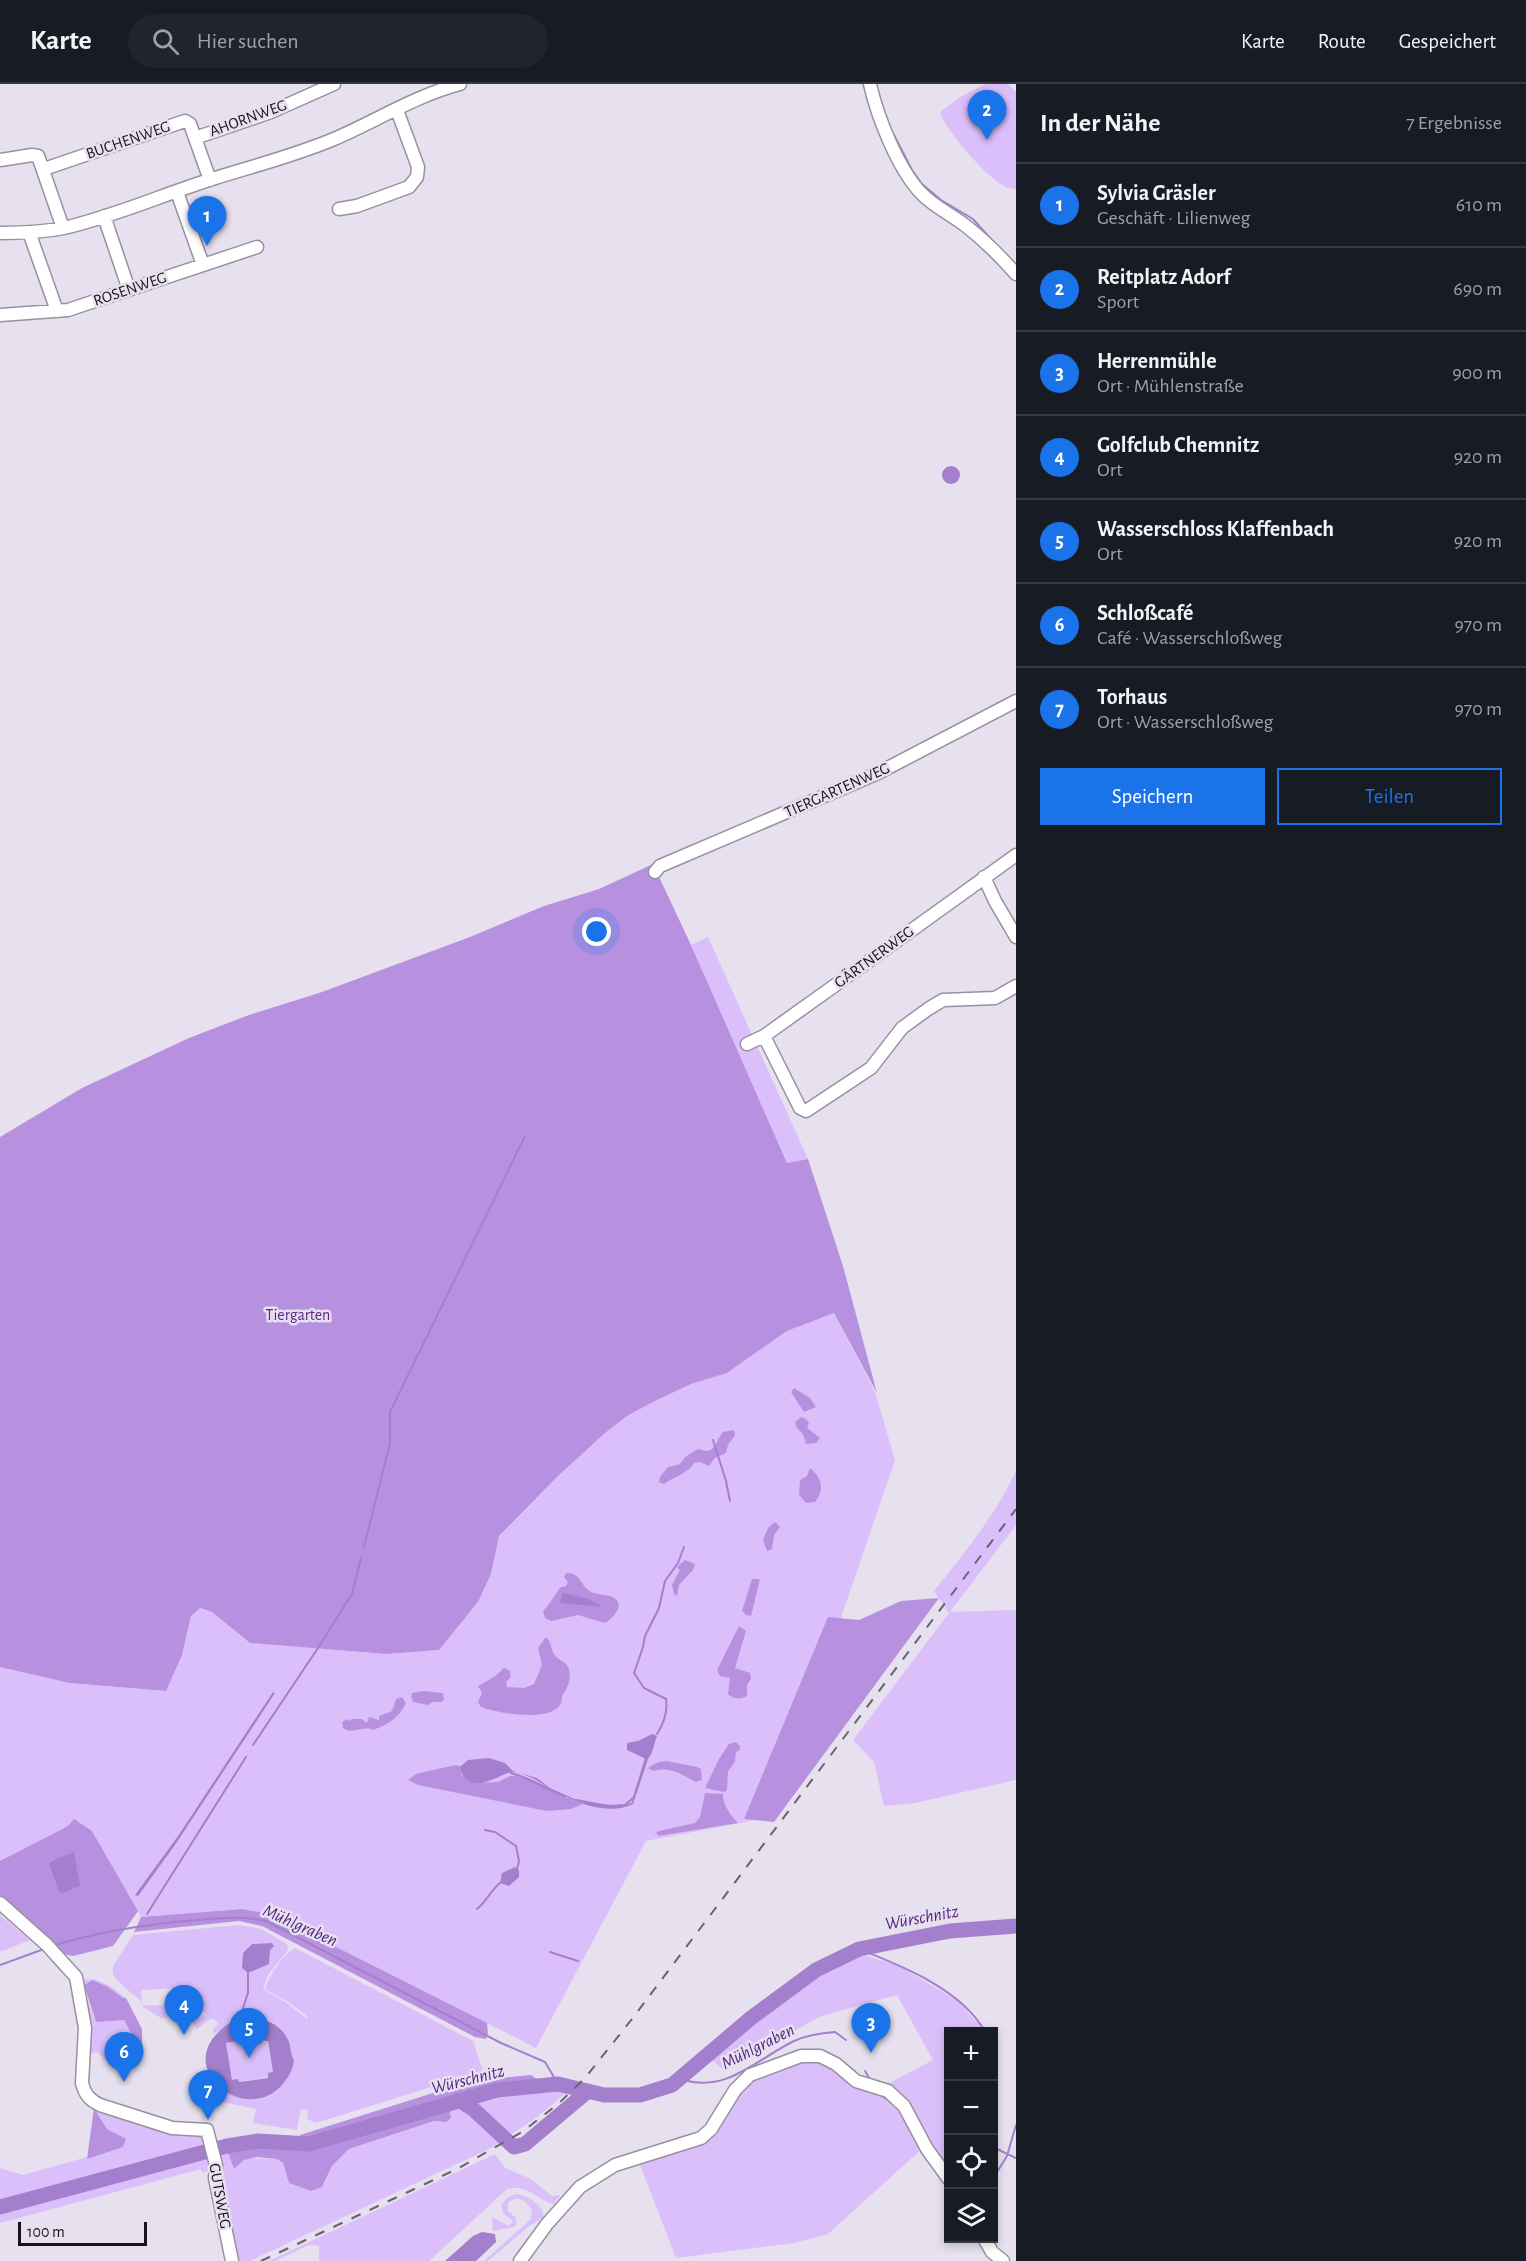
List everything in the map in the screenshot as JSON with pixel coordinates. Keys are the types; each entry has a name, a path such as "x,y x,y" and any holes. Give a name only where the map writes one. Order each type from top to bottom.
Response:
{"street":[{"name":"AHORNWEG","path":"195,138 271,112 334,84"},
{"path":"0,233 63,228 105,216 321,144 447,87 459,84"},
{"path":"870,84 882,124 908,177 921,193 964,225 1016,274"},
{"path":"339,209 357,206 409,187 417,177 418,166 398,110"},
{"name":"BUCHENWEG","path":"44,169 185,121 190,124 210,180"},
{"path":"0,160 39,156 63,228"},
{"path":"177,192 203,265"},
{"path":"105,216 129,290"},
{"path":"29,232 57,311"},
{"name":"ROSENWEG","path":"0,315 68,310 257,247"},
{"name":"TIERGARTENWEG","path":"655,872 660,866 878,773 1016,701"},
{"name":"GÄRTNERWEG","path":"747,1044 764,1035 1016,855"},
{"path":"984,877 995,902 1016,937"},
{"path":"764,1035 800,1108 806,1111 871,1068 902,1028 943,1000 995,999 1016,986"},
{"name":"GUTSWEG","path":"0,1903 48,1947 76,1977 76,1990 85,2028 82,2083 84,2092 91,2100 172,2128 208,2134 216,2165 215,2178 232,2261"},
{"path":"520,2261 547,2224 580,2187 615,2164 701,2138 711,2129 735,2090 750,2075 801,2056 811,2055 828,2059 856,2081 888,2091 904,2106 927,2149 944,2172"},
{"path":"987,2243 992,2252 1003,2261"}],"shaded area":[{"path":"985,84 1008,84 1016,92 1016,189 1002,185 976,162 950,130 940,112 960,97"},
{"path":"951,466 957,469 960,475 957,481 951,484 945,481 942,475 945,469"},
{"path":"708,937 808,1159 787,1163 691,945"},
{"path":"834,1313 875,1392 895,1460 831,1647 755,1820 646,1841 536,2048 271,1914 242,1909 141,1917 92,1831 68,1826 0,1861 0,1667 69,1683 165,1691 182,1655 191,1616 199,1608 212,1612 250,1643 386,1654 439,1650 478,1602 491,1574 499,1536 558,1476 605,1433 627,1416 653,1402 691,1384 727,1373 787,1331"},
{"path":"1016,1471 1016,1525 950,1612 1016,1610 1016,1780 915,1803 884,1806 874,1762 853,1740 949,1613 934,1591 989,1518"},
{"path":"563,1593 589,1599 603,1607 560,1603"},
{"path":"273,1692 275,1693 177,1842 138,1896 135,1895 178,1836"},
{"path":"652,1734 657,1736 633,1804 623,1808 590,1806 569,1798 519,1773 537,1778 550,1788 581,1802 620,1806 631,1803 646,1759 627,1750 627,1743 638,1741"},
{"path":"489,1758 505,1763 516,1772 481,1783 468,1781 460,1767 468,1760"},
{"path":"74,1852 80,1886 62,1893 59,1891 49,1864"},
{"path":"515,1867 519,1870 519,1877 509,1886 500,1883 502,1873"},
{"path":"0,1915 30,1940 0,1952"},
{"path":"239,1925 261,1929 287,1944 288,1950 267,1976 263,1989 287,2003 307,2019 308,2017 288,2002 265,1989 277,1966 295,1948 473,2041 483,2071 316,2123 307,2119 308,2110 301,2109 297,2130 253,2123 256,2109 222,2102 220,2090 250,2100 260,2099 273,2093 283,2083 289,2071 291,2057 289,2044 283,2032 274,2023 258,2018 227,2027 213,2035 213,2030 218,2024 215,2020 211,2018 197,2029 193,2023 206,2014 187,1996 187,1988 141,1990 142,2002 120,1983 113,1972 118,1958 133,1935"},
{"path":"272,1943 274,1946 270,1950 269,1964 248,1973 242,1968 243,1953 252,1944"},
{"path":"861,1954 899,1966 958,2001 981,2027 944,2027 944,2166 908,2105 888,2084 933,2060 897,1995 821,2016 724,2070 711,2059 811,1979"},
{"path":"93,1979 109,1985 126,1998 108,1987 85,1992 95,2021 124,2020 136,2041 142,2046 105,2060 98,2052 87,2054 80,1987 83,1980"},
{"path":"142,2006 167,2006 171,2013 168,2017 161,2018"},
{"path":"240,2017 262,2019 275,2024 289,2042 294,2060 288,2077 282,2085 266,2097 247,2099 230,2094 216,2084 207,2069 206,2052 217,2034","holes":["264,2038 268,2041 273,2072 268,2073 268,2078 239,2082 238,2079 232,2080 226,2043"]},
{"path":"247,2038 248,2040 265,2038 268,2041 273,2072 268,2077 239,2082 232,2080 226,2043"},
{"path":"814,2059 888,2091 925,2146 828,2234 794,2243 676,2258 640,2165 703,2141 750,2077"},
{"path":"557,2089 567,2092 537,2117 491,2148 250,2261 237,2261 216,2154 228,2152 235,2168 250,2158 277,2159 283,2163 289,2183 311,2191 325,2182 332,2166 349,2149 434,2121 446,2122 451,2114 449,2106 498,2093"},
{"path":"94,2108 117,2117 121,2115 201,2135 204,2137 212,2166 210,2170 203,2173 201,2169 0,2223 0,2168 23,2175 123,2147 125,2139 107,2129"},
{"path":"495,2154 505,2168 531,2179 552,2196 561,2195 553,2204 521,2188 507,2189 429,2261 319,2261 319,2246 309,2245 275,2261 269,2261"},
{"path":"516,2194 534,2201 541,2208 544,2217 529,2226 488,2261 484,2261 530,2220 532,2211 530,2207 525,2201 515,2199 508,2203 508,2211 516,2218 516,2225 493,2231 492,2217 509,2226 513,2221 503,2213 501,2205 508,2197"},
{"path":"482,2232 495,2234 496,2242 476,2261 445,2261 473,2236"}],"green space":[{"name":"Tiergarten","path":"653,864 787,1163 808,1159 843,1266 877,1393 834,1313 787,1331 727,1373 691,1384 627,1416 558,1476 499,1536 491,1574 478,1602 439,1650 386,1654 250,1643 212,1612 200,1608 191,1616 182,1655 166,1691 69,1683 0,1667 0,1137 82,1088 189,1038 470,937 544,906 599,889"},
{"path":"794,1388 810,1398 816,1407 804,1412 791,1392"},
{"path":"801,1417 809,1423 807,1428 820,1438 816,1443 806,1444 795,1422"},
{"path":"734,1430 735,1435 726,1453 715,1458 709,1466 700,1462 694,1463 688,1470 664,1484 659,1482 668,1467 680,1464 685,1457 698,1449 711,1450 723,1432"},
{"path":"810,1468 817,1476 821,1489 815,1502 806,1503 799,1495 800,1480 807,1476"},
{"path":"775,1522 780,1527 774,1535 772,1549 767,1551 763,1540 768,1528"},
{"path":"685,1560 695,1564 693,1570 679,1585 677,1596 674,1594 672,1585 680,1570 677,1567"},
{"path":"566,1573 578,1577 591,1592 615,1599 618,1602 618,1610 605,1623 578,1615 551,1621 545,1618 543,1611 561,1587 566,1586 568,1582 564,1577"},
{"path":"752,1579 760,1579 751,1616 742,1611"},
{"path":"939,1598 774,1822 744,1819 828,1617 859,1620 901,1601"},
{"path":"739,1626 746,1631 735,1668 750,1673 751,1679 747,1685 747,1696 740,1698 728,1694 730,1678 720,1676 717,1670"},
{"path":"546,1637 554,1654 566,1664 570,1672 568,1685 560,1705 552,1711 528,1715 481,1707 478,1702 482,1693 478,1686 504,1668 510,1671 511,1677 506,1682 507,1687 524,1688 534,1684 542,1665 538,1648"},
{"path":"423,1691 443,1693 444,1700 428,1705 413,1702 412,1693"},
{"path":"402,1697 406,1703 403,1708 397,1716 383,1726 373,1730 350,1731 343,1728 342,1722 347,1719 350,1721 362,1719 367,1723 369,1717 379,1720 379,1716 392,1711 396,1699"},
{"path":"736,1742 740,1750 736,1752 735,1762 728,1771 727,1790 724,1792 705,1788 729,1744"},
{"path":"667,1761 701,1769 702,1780 696,1782 671,1770 649,1769 659,1762"},
{"path":"455,1765 460,1766 462,1775 473,1783 498,1782 510,1776 520,1775 583,1804 571,1809 547,1811 418,1785 408,1780 416,1774"},
{"path":"705,1793 723,1794 725,1806 738,1823 659,1836 656,1833 695,1823 700,1817"},
{"path":"74,1819 92,1831 138,1911 113,1946 73,1956 59,1953 0,1895 0,1861 68,1826"},
{"path":"242,1909 271,1914 487,2023 486,2039 475,2037 262,1926 239,1921 134,1932 141,1917"},
{"path":"93,1980 126,1998 142,2029 142,2046 136,2042 124,2020 96,2022 84,1985"},
{"path":"531,2075 541,2082 419,2108 319,2139 299,2140 300,2135 471,2081"},
{"path":"449,2106 451,2118 446,2122 434,2121 349,2149 332,2166 322,2187 311,2191 289,2183 283,2163 277,2159 257,2157 244,2160 234,2169 228,2152 256,2148 309,2147 336,2141"},
{"path":"94,2108 107,2129 126,2139 123,2147 87,2159"}],"waterway":[{"path":"894,135 922,184 941,200 973,219 996,245"},
{"path":"364,1547 390,1443 390,1412 525,1136"},
{"path":"713,1440 730,1501"},
{"path":"657,1734 665,1717 666,1699 644,1688 634,1673 645,1636 659,1608 665,1581 678,1563 684,1547"},
{"path":"253,1745 352,1594 361,1558"},
{"path":"147,1914 246,1757"},
{"path":"576,1800 608,1806 625,1805 634,1797 646,1758"},
{"path":"511,1773 565,1796"},
{"path":"485,1830 495,1832 516,1846 519,1861 517,1869"},
{"path":"477,1909 500,1883"},
{"name":"Mühlgraben","path":"55,1945 108,1932 161,1924 232,1918 266,1921 501,2043 545,2062 558,2084"},
{"name":"Würschnitz","path":"0,2207 227,2146 258,2141 309,2144 497,2090 558,2084 604,2095 640,2095 672,2085 751,2018 816,1970 859,1949 950,1931 1016,1926"},
{"name":"Mühlgraben","path":"0,1965 44,1949"},
{"path":"859,1949 930,1981 962,2004 982,2027"},
{"path":"550,1952 578,1961"},
{"path":"240,2017 248,1993 248,1973"},
{"name":"Mühlgraben","path":"680,2079 697,2082 726,2079 794,2041 809,2036 835,2032 846,2040"},
{"name":"Mühlgraben","path":"865,2071 871,2081"},
{"path":"459,2100 473,2109 514,2147 525,2144 588,2091"},
{"name":"Mühlgraben","path":"879,2094 894,2104"},
{"name":"Mühlgraben","path":"998,2171 1007,2156 1016,2125"},
{"path":"998,2149 1016,2158"}],"railway":[{"path":"261,2261 457,2169 522,2132 558,2104 585,2078 632,2019 1016,1509"}],"place":[{"name":"Reitplatz Adorf","path":"987,140"},
{"name":"Sylvia Gräsler","path":"207,246"},
{"name":"Golfclub Chemnitz","path":"184,2035"},
{"name":"Herrenmühle","path":"871,2053"},
{"name":"Wasserschloss Klaffenbach","path":"249,2058"},
{"name":"Schloßcafé","path":"124,2082"},
{"name":"Torhaus","path":"208,2120"}]}
